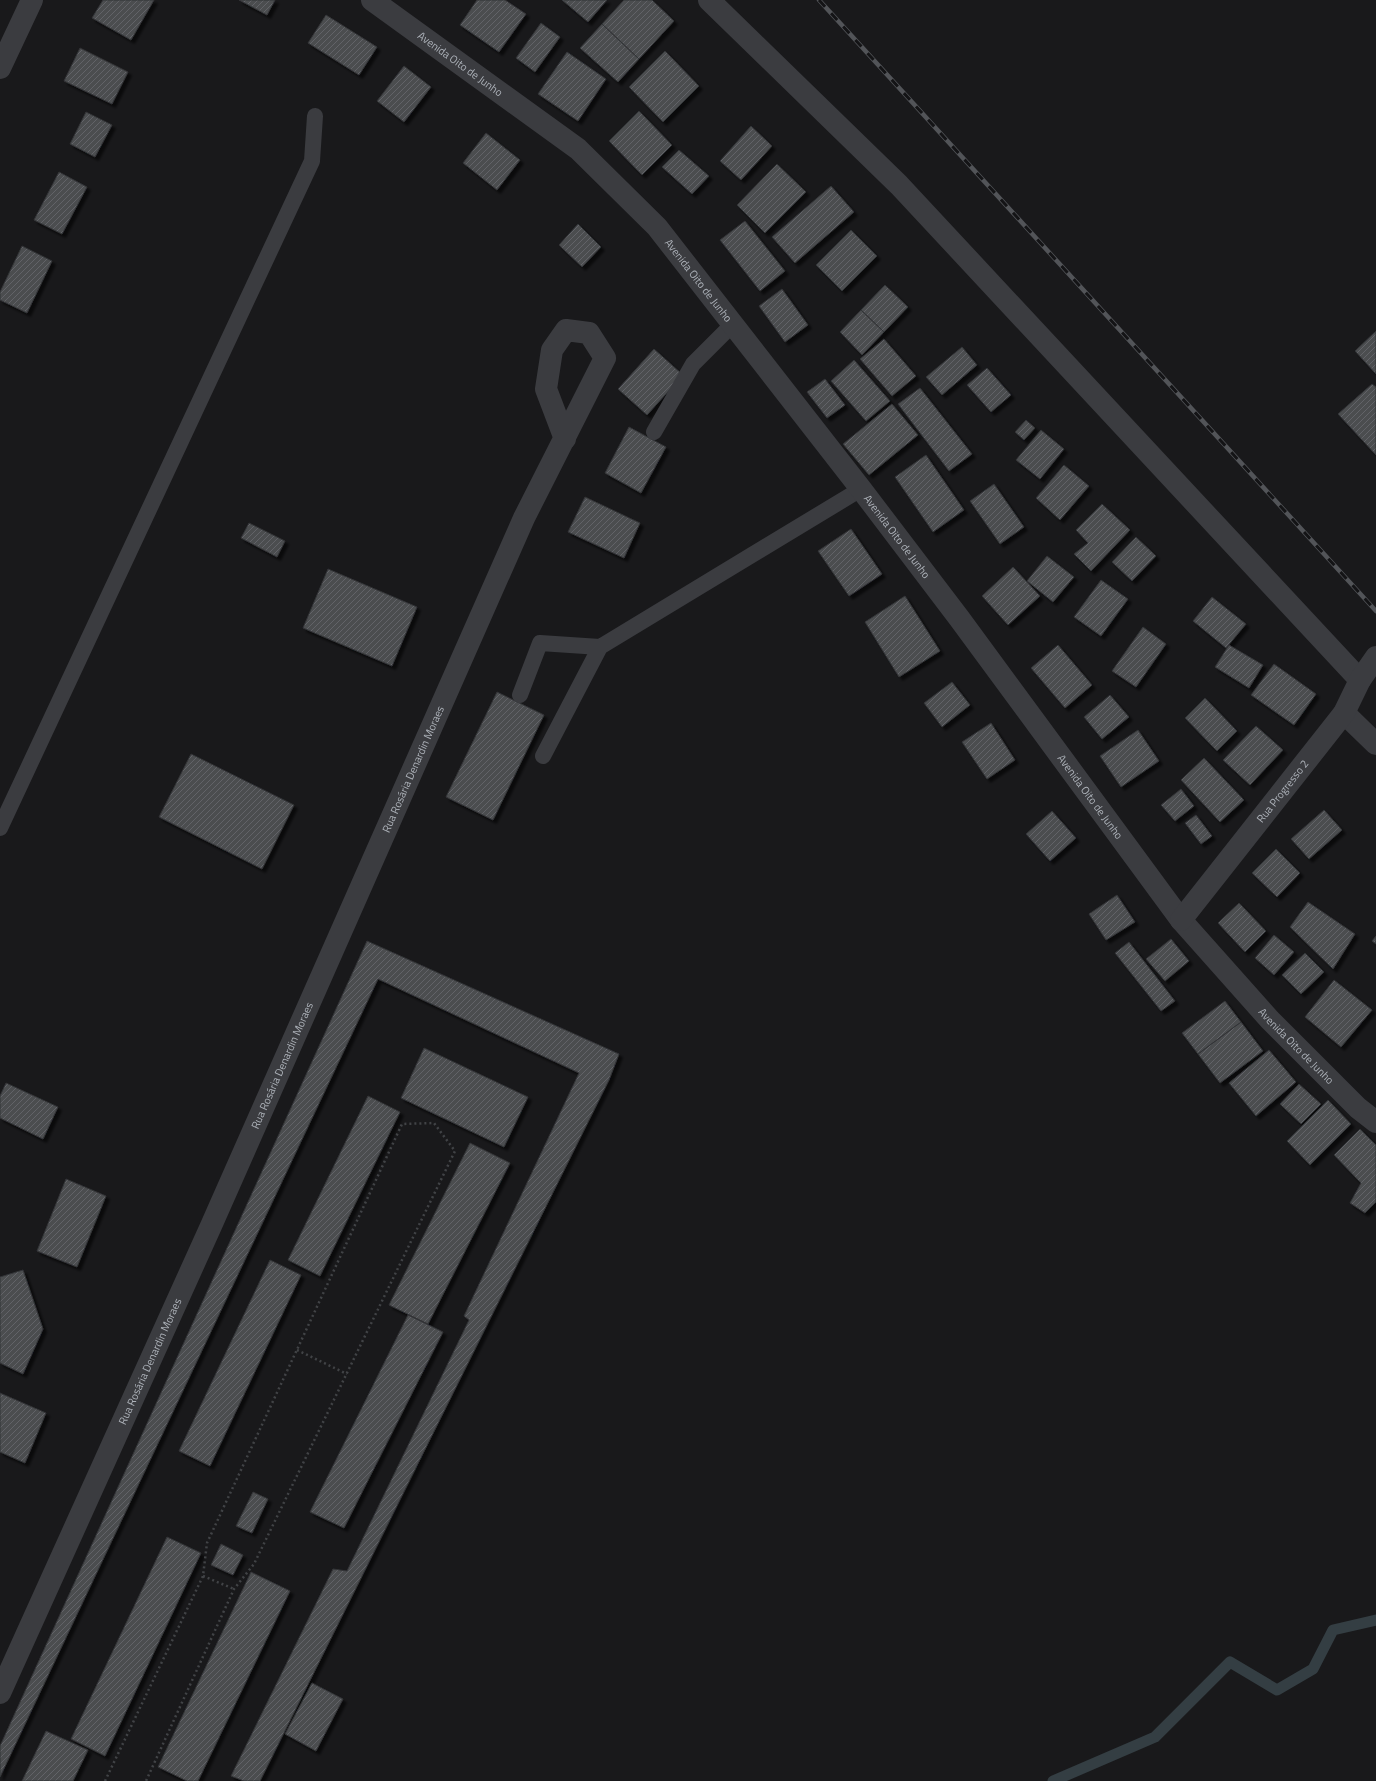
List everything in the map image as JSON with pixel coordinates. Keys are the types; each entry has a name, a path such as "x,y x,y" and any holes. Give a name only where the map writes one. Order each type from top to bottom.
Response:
{"street":[{"path":"0,68 32,0"},
{"name":"Avenida Oito de Junho","path":"372,0 578,149 657,227 861,489 959,618 1181,920 1270,1020 1358,1108 1376,1122"},
{"path":"709,0 899,185 1360,680"},
{"name":"Rua Rosária Denardin Moraes","path":"0,1694 211,1226 524,518 565,439"},
{"name":"Rua Progresso 2","path":"1181,920 1344,713 1360,680 1376,657"},
{"path":"1344,713 1376,744"}],"lane":[{"path":"0,828 312,161 315,116"},
{"path":"654,432 693,364 733,324"},
{"path":"543,756 600,647 861,489"},
{"path":"520,695 540,643 600,647"}],"path":[{"path":"105,1781 203,1576 207,1543 402,1124 434,1123 455,1151 254,1564 234,1590 146,1781"},
{"path":"298,1350 347,1374"},
{"path":"203,1576 234,1590"}],"building":[{"path":"103,0 154,0 131,40 92,18"},
{"path":"239,0 275,0 267,15"},
{"path":"477,0 505,0 526,14 499,52 460,25"},
{"path":"562,0 607,0 588,22"},
{"path":"624,0 652,0 674,21 639,59 602,24"},
{"path":"326,15 377,47 359,75 308,43"},
{"path":"541,23 560,37 535,72 516,58"},
{"path":"602,24 639,59 618,82 580,48"},
{"path":"80,48 128,72 112,104 64,81"},
{"path":"665,51 699,86 663,122 629,87"},
{"path":"567,52 606,79 578,121 538,94"},
{"path":"404,66 431,87 404,122 377,101"},
{"path":"639,111 672,145 642,175 609,141"},
{"path":"86,112 112,125 95,157 70,144"},
{"path":"751,126 772,146 741,180 720,161"},
{"path":"486,133 520,160 497,190 463,163"},
{"path":"679,150 709,176 692,194 662,167"},
{"path":"777,164 806,192 765,233 737,205"},
{"path":"59,172 87,187 62,234 34,220"},
{"path":"831,186 854,212 795,263 772,237"},
{"path":"745,221 785,271 760,291 720,240"},
{"path":"578,224 601,247 582,267 559,245"},
{"path":"851,230 877,256 842,291 816,265"},
{"path":"22,246 52,261 27,313 0,300 0,292"},
{"path":"885,285 908,307 884,332 861,310"},
{"path":"782,289 808,325 785,342 759,306"},
{"path":"861,310 884,332 862,355 840,332"},
{"path":"1376,331 1376,374 1355,351"},
{"path":"884,339 916,376 892,396 860,359"},
{"path":"962,347 977,365 942,395 926,377"},
{"path":"654,349 683,375 647,415 618,389"},
{"path":"854,360 890,401 866,421 831,381"},
{"path":"987,368 1011,395 991,412 967,385"},
{"path":"825,379 845,405 827,418 807,392"},
{"path":"1372,384 1376,387 1376,455 1338,414"},
{"path":"920,388 972,454 949,471 898,404"},
{"path":"892,404 918,435 869,475 843,444"},
{"path":"1026,420 1035,428 1024,440 1015,432"},
{"path":"629,427 666,447 641,493 605,473"},
{"path":"1041,430 1064,449 1040,479 1016,460"},
{"path":"926,455 964,510 933,532 895,477"},
{"path":"1064,465 1089,486 1060,520 1036,498"},
{"path":"994,484 1024,527 1000,544 970,501"},
{"path":"585,497 640,523 624,558 568,532"},
{"path":"1102,504 1130,530 1091,571 1074,554 1088,543 1076,530"},
{"path":"249,523 285,541 277,557 241,538"},
{"path":"851,529 882,574 849,596 818,551"},
{"path":"1136,537 1156,556 1132,581 1112,562"},
{"path":"1047,556 1074,577 1053,602 1027,581"},
{"path":"1013,567 1040,596 1008,625 982,596"},
{"path":"328,569 417,607 392,666 303,628"},
{"path":"1101,580 1128,599 1101,636 1074,617"},
{"path":"905,596 940,651 899,677 865,622"},
{"path":"1212,597 1246,624 1226,648 1193,621"},
{"path":"1143,627 1166,644 1136,687 1112,671"},
{"path":"1058,645 1092,685 1065,708 1031,668"},
{"path":"1229,645 1263,665 1249,688 1215,667"},
{"path":"1274,664 1316,694 1294,725 1251,695"},
{"path":"952,682 970,705 942,727 924,703"},
{"path":"497,692 544,715 493,820 446,797"},
{"path":"1110,695 1129,717 1102,739 1084,717"},
{"path":"1205,698 1237,731 1217,751 1185,718"},
{"path":"991,723 1015,760 987,779 962,742"},
{"path":"1256,726 1283,750 1250,785 1223,760"},
{"path":"1138,730 1159,761 1121,787 1100,756"},
{"path":"191,754 294,805 262,869 159,817"},
{"path":"1204,758 1244,800 1220,822 1181,780"},
{"path":"1181,789 1194,806 1175,821 1161,805"},
{"path":"1324,810 1342,830 1309,859 1291,839"},
{"path":"1052,811 1076,838 1050,861 1026,834"},
{"path":"1196,815 1212,836 1201,844 1185,823"},
{"path":"1276,849 1300,873 1277,897 1252,873"},
{"path":"1117,895 1135,922 1106,940 1089,914"},
{"path":"1308,902 1355,934 1333,969 1290,927"},
{"path":"1239,903 1266,931 1245,952 1218,923"},
{"path":"1274,935 1294,952 1274,975 1255,958"},
{"path":"1376,936 1376,944 1372,941"},
{"path":"1171,939 1189,961 1165,981 1146,959"},
{"path":"367,941 619,1054 609,1080 260,1781 244,1781 231,1776 333,1569 347,1571 469,1320 464,1316 579,1073 378,979 0,1777 0,1746"},
{"path":"1129,942 1175,1001 1161,1011 1115,953"},
{"path":"1305,953 1324,972 1301,994 1282,975"},
{"path":"1334,980 1372,1010 1341,1047 1305,1017"},
{"path":"1225,1001 1241,1022 1198,1054 1182,1033"},
{"path":"1241,1022 1263,1051 1220,1083 1198,1054"},
{"path":"424,1048 528,1097 504,1147 401,1098"},
{"path":"1269,1050 1296,1082 1256,1116 1229,1083"},
{"path":"6,1083 58,1107 43,1139 0,1118 0,1096"},
{"path":"1299,1084 1321,1104 1301,1124 1280,1104"},
{"path":"368,1096 400,1112 320,1276 288,1260"},
{"path":"1328,1100 1351,1124 1310,1165 1287,1141"},
{"path":"1360,1129 1376,1145 1376,1202 1365,1213 1350,1203 1361,1183 1334,1155"},
{"path":"470,1143 510,1163 428,1324 389,1305"},
{"path":"66,1179 106,1196 77,1267 37,1251"},
{"path":"270,1260 301,1275 210,1466 179,1451"},
{"path":"23,1270 43,1329 23,1374 0,1363 0,1277"},
{"path":"408,1315 443,1332 344,1528 310,1512"},
{"path":"0,1393 46,1413 25,1463 0,1452"},
{"path":"253,1492 268,1499 252,1533 236,1526"},
{"path":"167,1537 201,1553 105,1756 71,1739"},
{"path":"221,1544 243,1555 233,1575 211,1565"},
{"path":"251,1572 290,1591 198,1781 187,1781 158,1767"},
{"path":"312,1683 343,1699 316,1751 285,1734"},
{"path":"46,1731 88,1750 73,1781 22,1781"}],"waterway":[{"path":"1053,1781 1155,1737 1230,1662 1277,1690 1313,1669 1333,1630 1376,1620"}],"railway":[{"path":"819,0 1376,611"}]}
